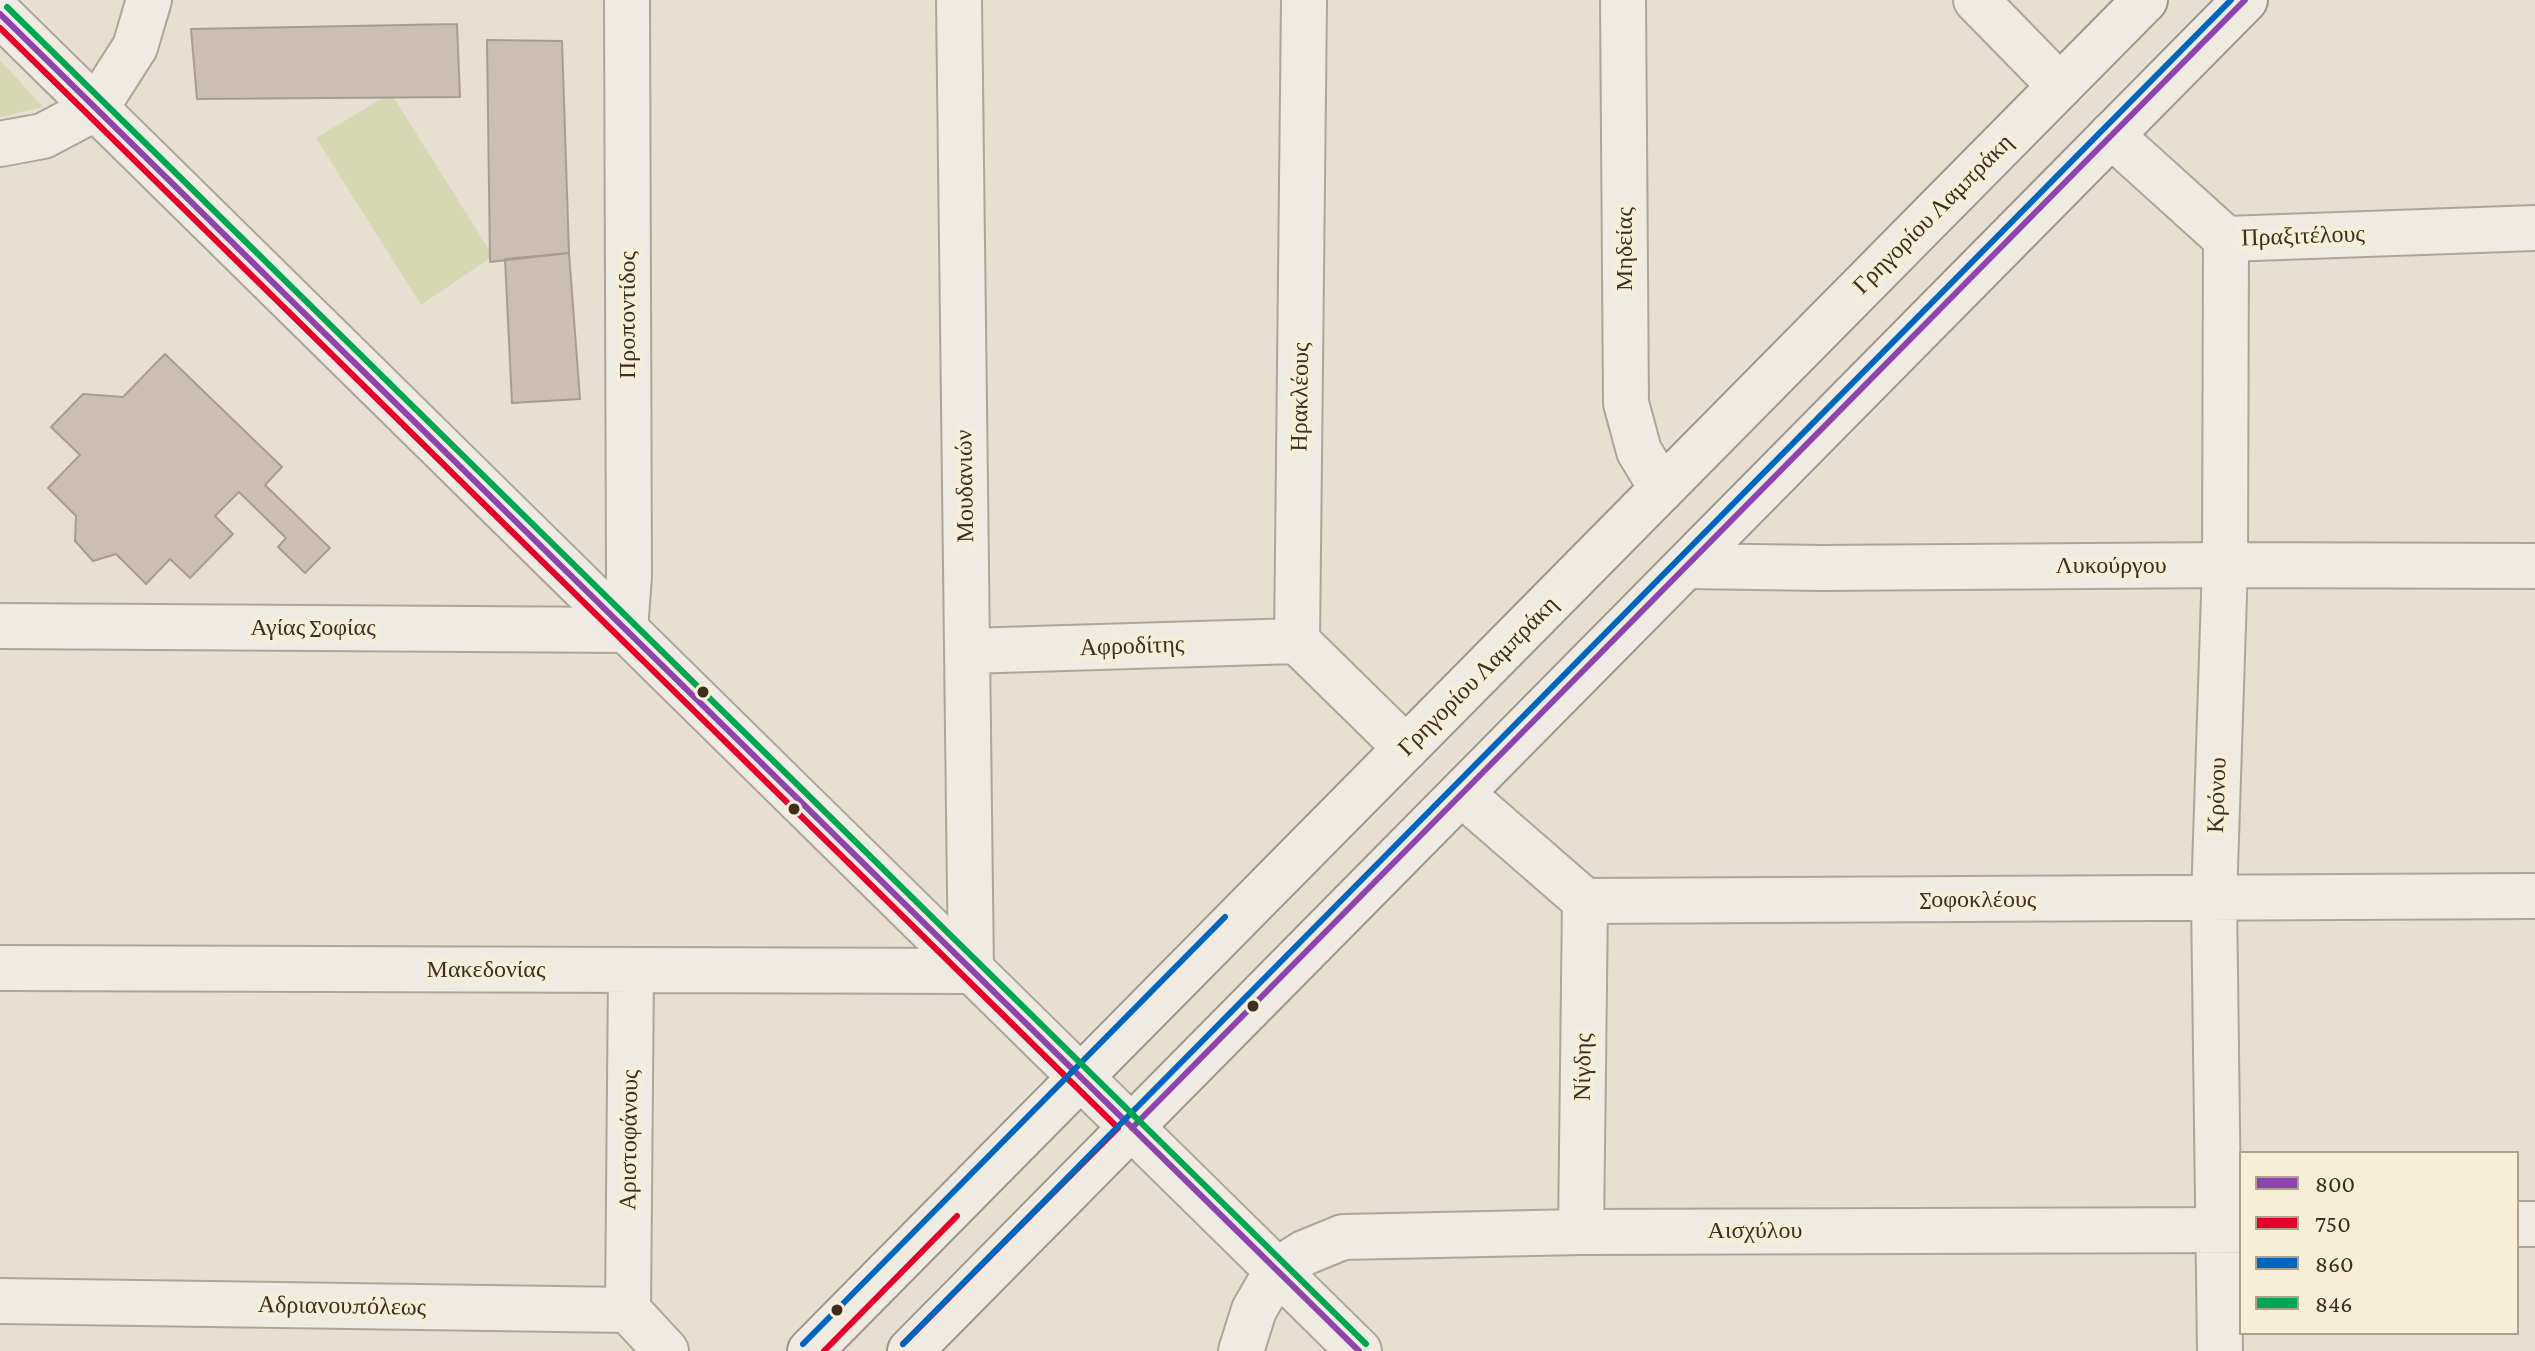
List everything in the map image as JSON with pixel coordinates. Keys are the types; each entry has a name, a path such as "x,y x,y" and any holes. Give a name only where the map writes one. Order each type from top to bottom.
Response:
{"street":[{"path":"0,144 43,136 96,108 135,47 149,0"},
{"name":"Προποντίδος","path":"625,630 629,576 627,0"},
{"name":"Μουδανιών","path":"959,0 971,971"},
{"name":"Ηρακλέους","path":"1297,641 1304,0"},
{"name":"Μηδείας","path":"1623,0 1626,403 1639,451 1662,489"},
{"path":"1976,0 2060,86"},
{"name":"Γρηγορίου Λαμπράκη","path":"810,1351 2145,0"},
{"path":"910,1351 2245,0"},
{"path":"0,14 1359,1351"},
{"name":"Πραξιτέλους","path":"2111,135 2226,239 2535,228"},
{"name":"Κρόνου","path":"2220,1351 2230,1230 2214,899 2225,565 2226,239"},
{"name":"Λυκούργου","path":"1687,566 2535,566"},
{"name":"Αγίας Σοφίας","path":"0,626 625,630"},
{"path":"1297,641 1406,748"},
{"name":"Αφροδίτης","path":"967,651 1297,641"},
{"path":"1462,794 1585,901"},
{"name":"Σοφοκλέους","path":"1585,901 2535,896"},
{"name":"Νίγδης","path":"1581,1232 1585,901"},
{"name":"Μακεδονίας","path":"0,968 971,971"},
{"name":"Αριστοφάνους","path":"628,1310 631,970"},
{"name":"Αισχύλου","path":"1277,1270 1304,1253 1343,1237 1581,1232 2230,1230"},
{"path":"1241,1351 1254,1310 1277,1270"},
{"name":"Αδριανουπόλεως","path":"0,1301 628,1310"},
{"path":"628,1310 666,1351"}],"green space":[{"path":"0,60 43,107 0,117"},
{"path":"391,93 493,256 421,305 316,138"}],"building":[{"path":"457,24 460,97 197,99 191,29"},
{"path":"487,40 562,41 569,253 490,262"},
{"path":"569,253 580,399 512,403 505,259"},
{"path":"165,354 282,467 265,485 330,548 305,573 278,547 286,538 239,492 215,516 233,534 190,578 170,559 146,584 116,554 93,561 75,541 76,516 48,488 80,455 51,427 83,394 123,397"}],"transit line":[{"name":"860","path":"903,1344 2231,0"},
{"name":"800","path":"1132,1128 2245,0"},
{"name":"846","path":"7,7 1366,1344"},
{"name":"800","path":"0,14 1359,1351"},
{"name":"750","path":"0,28 1118,1128 903,1344"},
{"name":"860","path":"803,1344 1225,917"},
{"name":"750","path":"824,1351 957,1216"}]}
